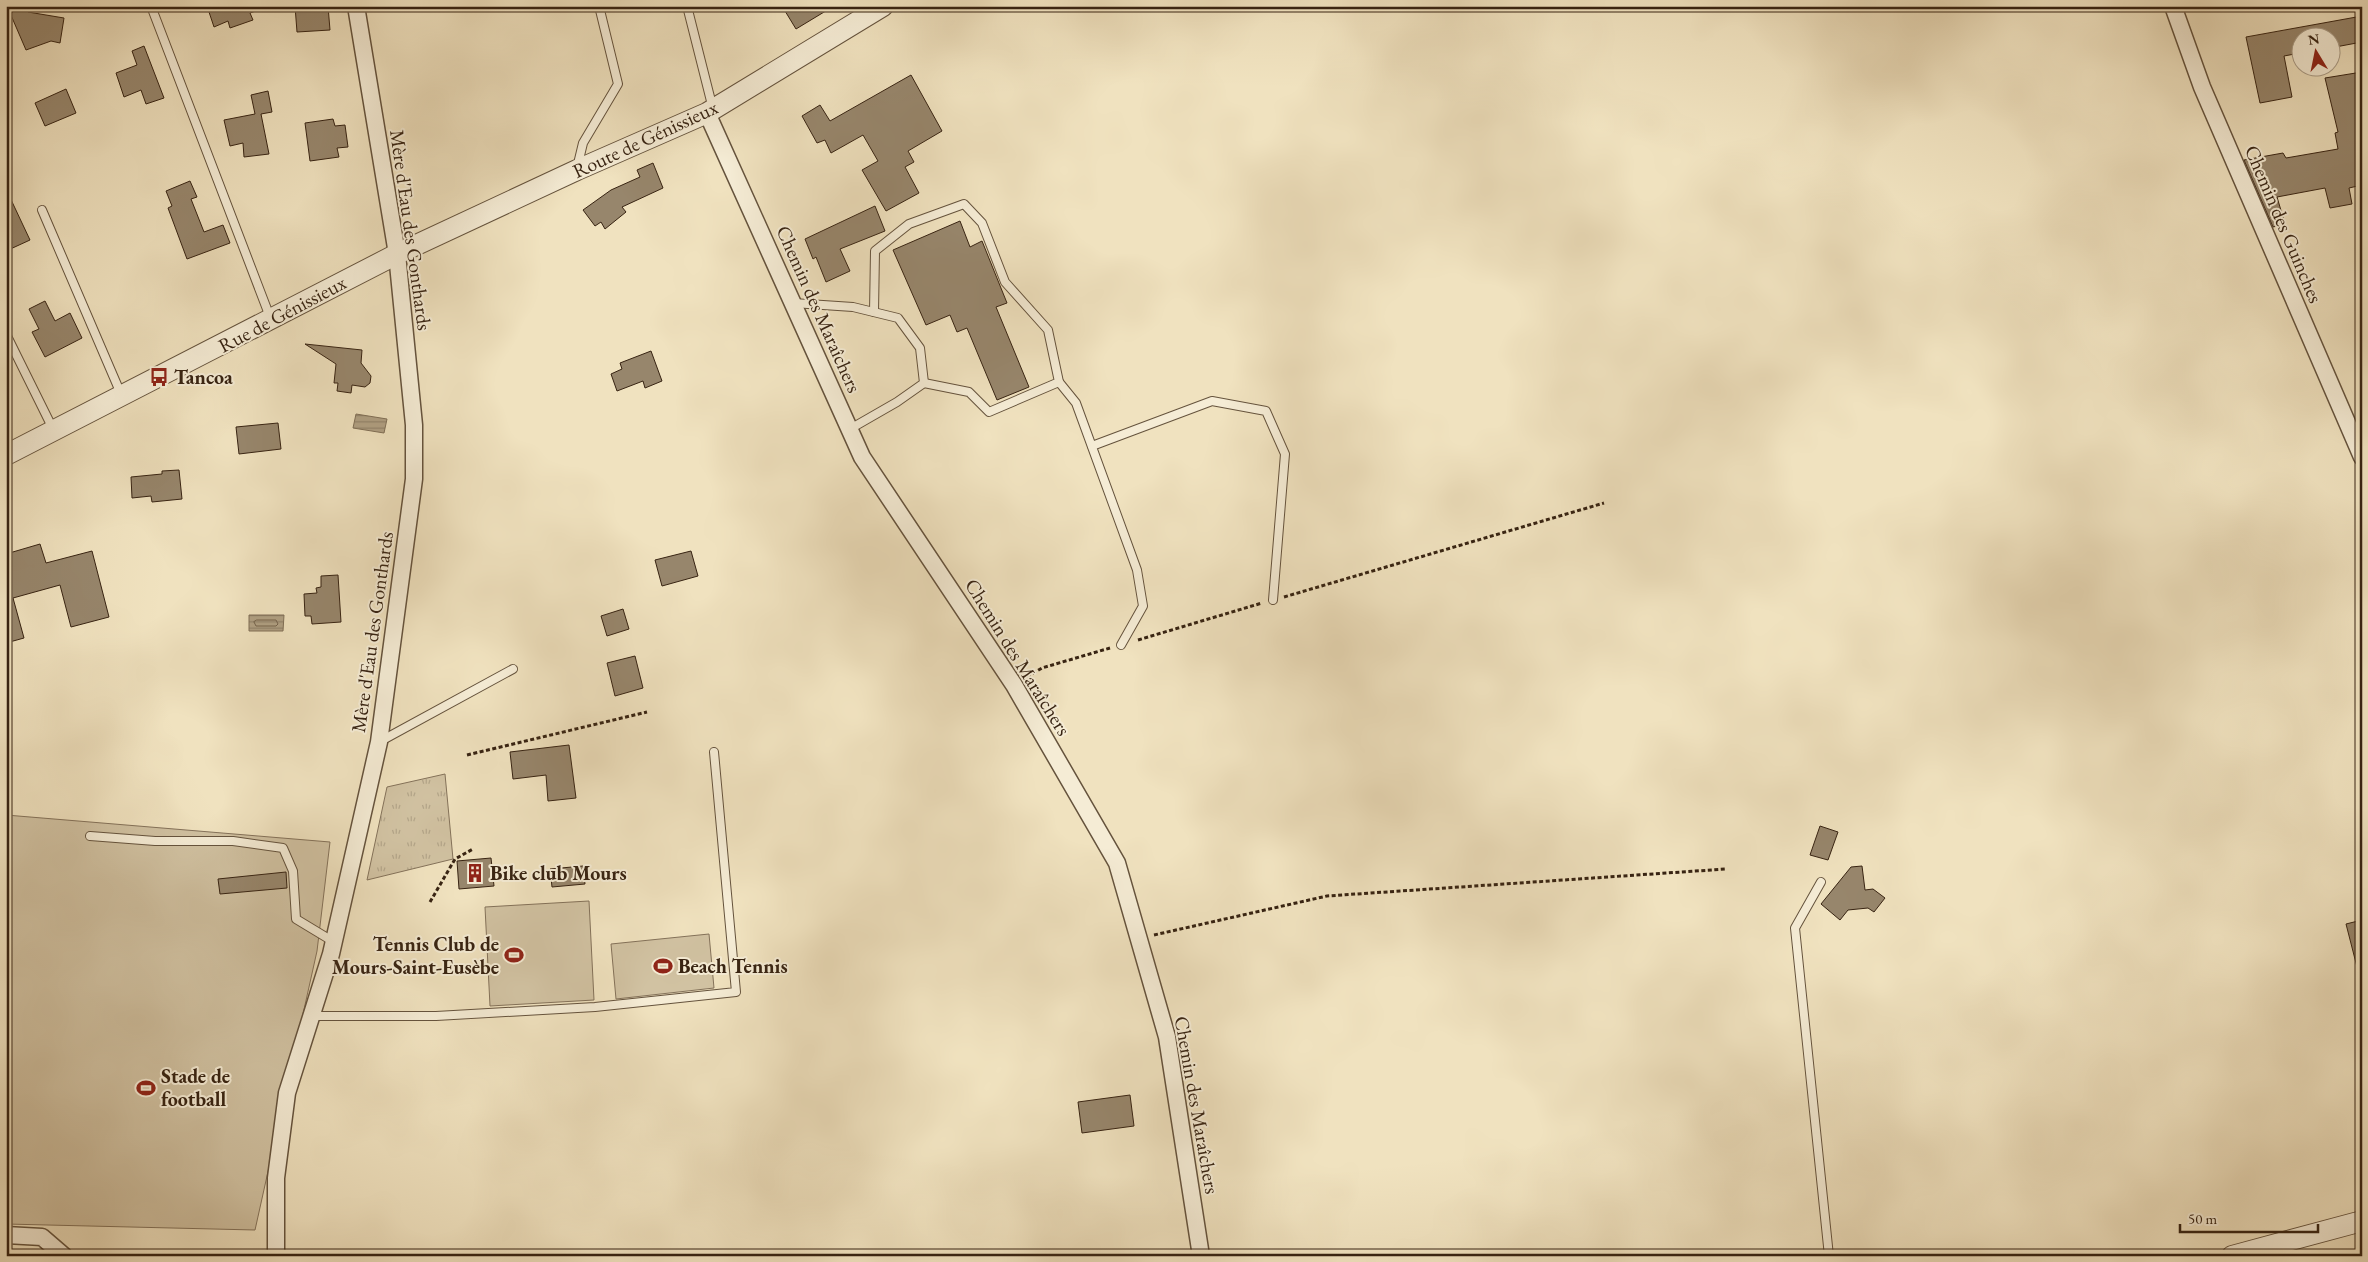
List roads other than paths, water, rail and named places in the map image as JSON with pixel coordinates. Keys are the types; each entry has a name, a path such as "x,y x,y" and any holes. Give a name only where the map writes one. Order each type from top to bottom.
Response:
{"street":[{"name":"Mère d'Eau des Gonthards","path":"276,1256 276,1178 287,1093 334,942 379,742 414,479 413,416 397,254 356,6"},
{"name":"Route de Génissieux","path":"397,254 577,170 710,111 883,6"},
{"name":"Chemin des Guinches","path":"2173,6 2202,87 2362,457"},
{"name":"Chemin des Maraîchers","path":"710,111 862,457 1014,685 1117,863 1167,1037 1201,1256"},
{"name":"Rue de Génissieux","path":"6,455 272,321 397,254"},
{"path":"2232,1256 2362,1221"},
{"path":"6,1235 42,1237 64,1256"}],"lane":[{"path":"151,6 272,321"},
{"path":"577,170 583,142 618,84 599,6"},
{"path":"688,6 710,111"},
{"path":"874,312 875,251 910,224 964,204 982,223 1006,282 1048,330 1059,382 1076,403 1137,570 1142,606 1120,645"},
{"path":"42,210 122,395"},
{"path":"793,303 853,307 898,318 920,348 924,383"},
{"path":"6,334 54,431"},
{"path":"850,429 897,402 924,383 969,392 989,412 1059,382"},
{"path":"1092,446 1212,401 1266,411 1286,454 1273,600"},
{"path":"379,742 513,669"},
{"path":"312,1016 436,1016 595,1008 736,992 714,752"},
{"path":"90,836 155,841 233,842 284,848 293,871 296,919 334,942"},
{"path":"1821,882 1795,928 1829,1256"}],"water":[{"path":"356,414 387,419 384,433 353,428"},
{"path":"249,615 284,615 283,631 249,631"}],"place":[{"name":"Tancoa","path":"159,377"},
{"name":"Bike club Mours","path":"475,873"},
{"name":"Tennis Club de Mours-Saint-Eusèbe","path":"514,955"},
{"name":"Beach Tennis","path":"663,966"},
{"name":"Stade de football","path":"146,1088"}]}
